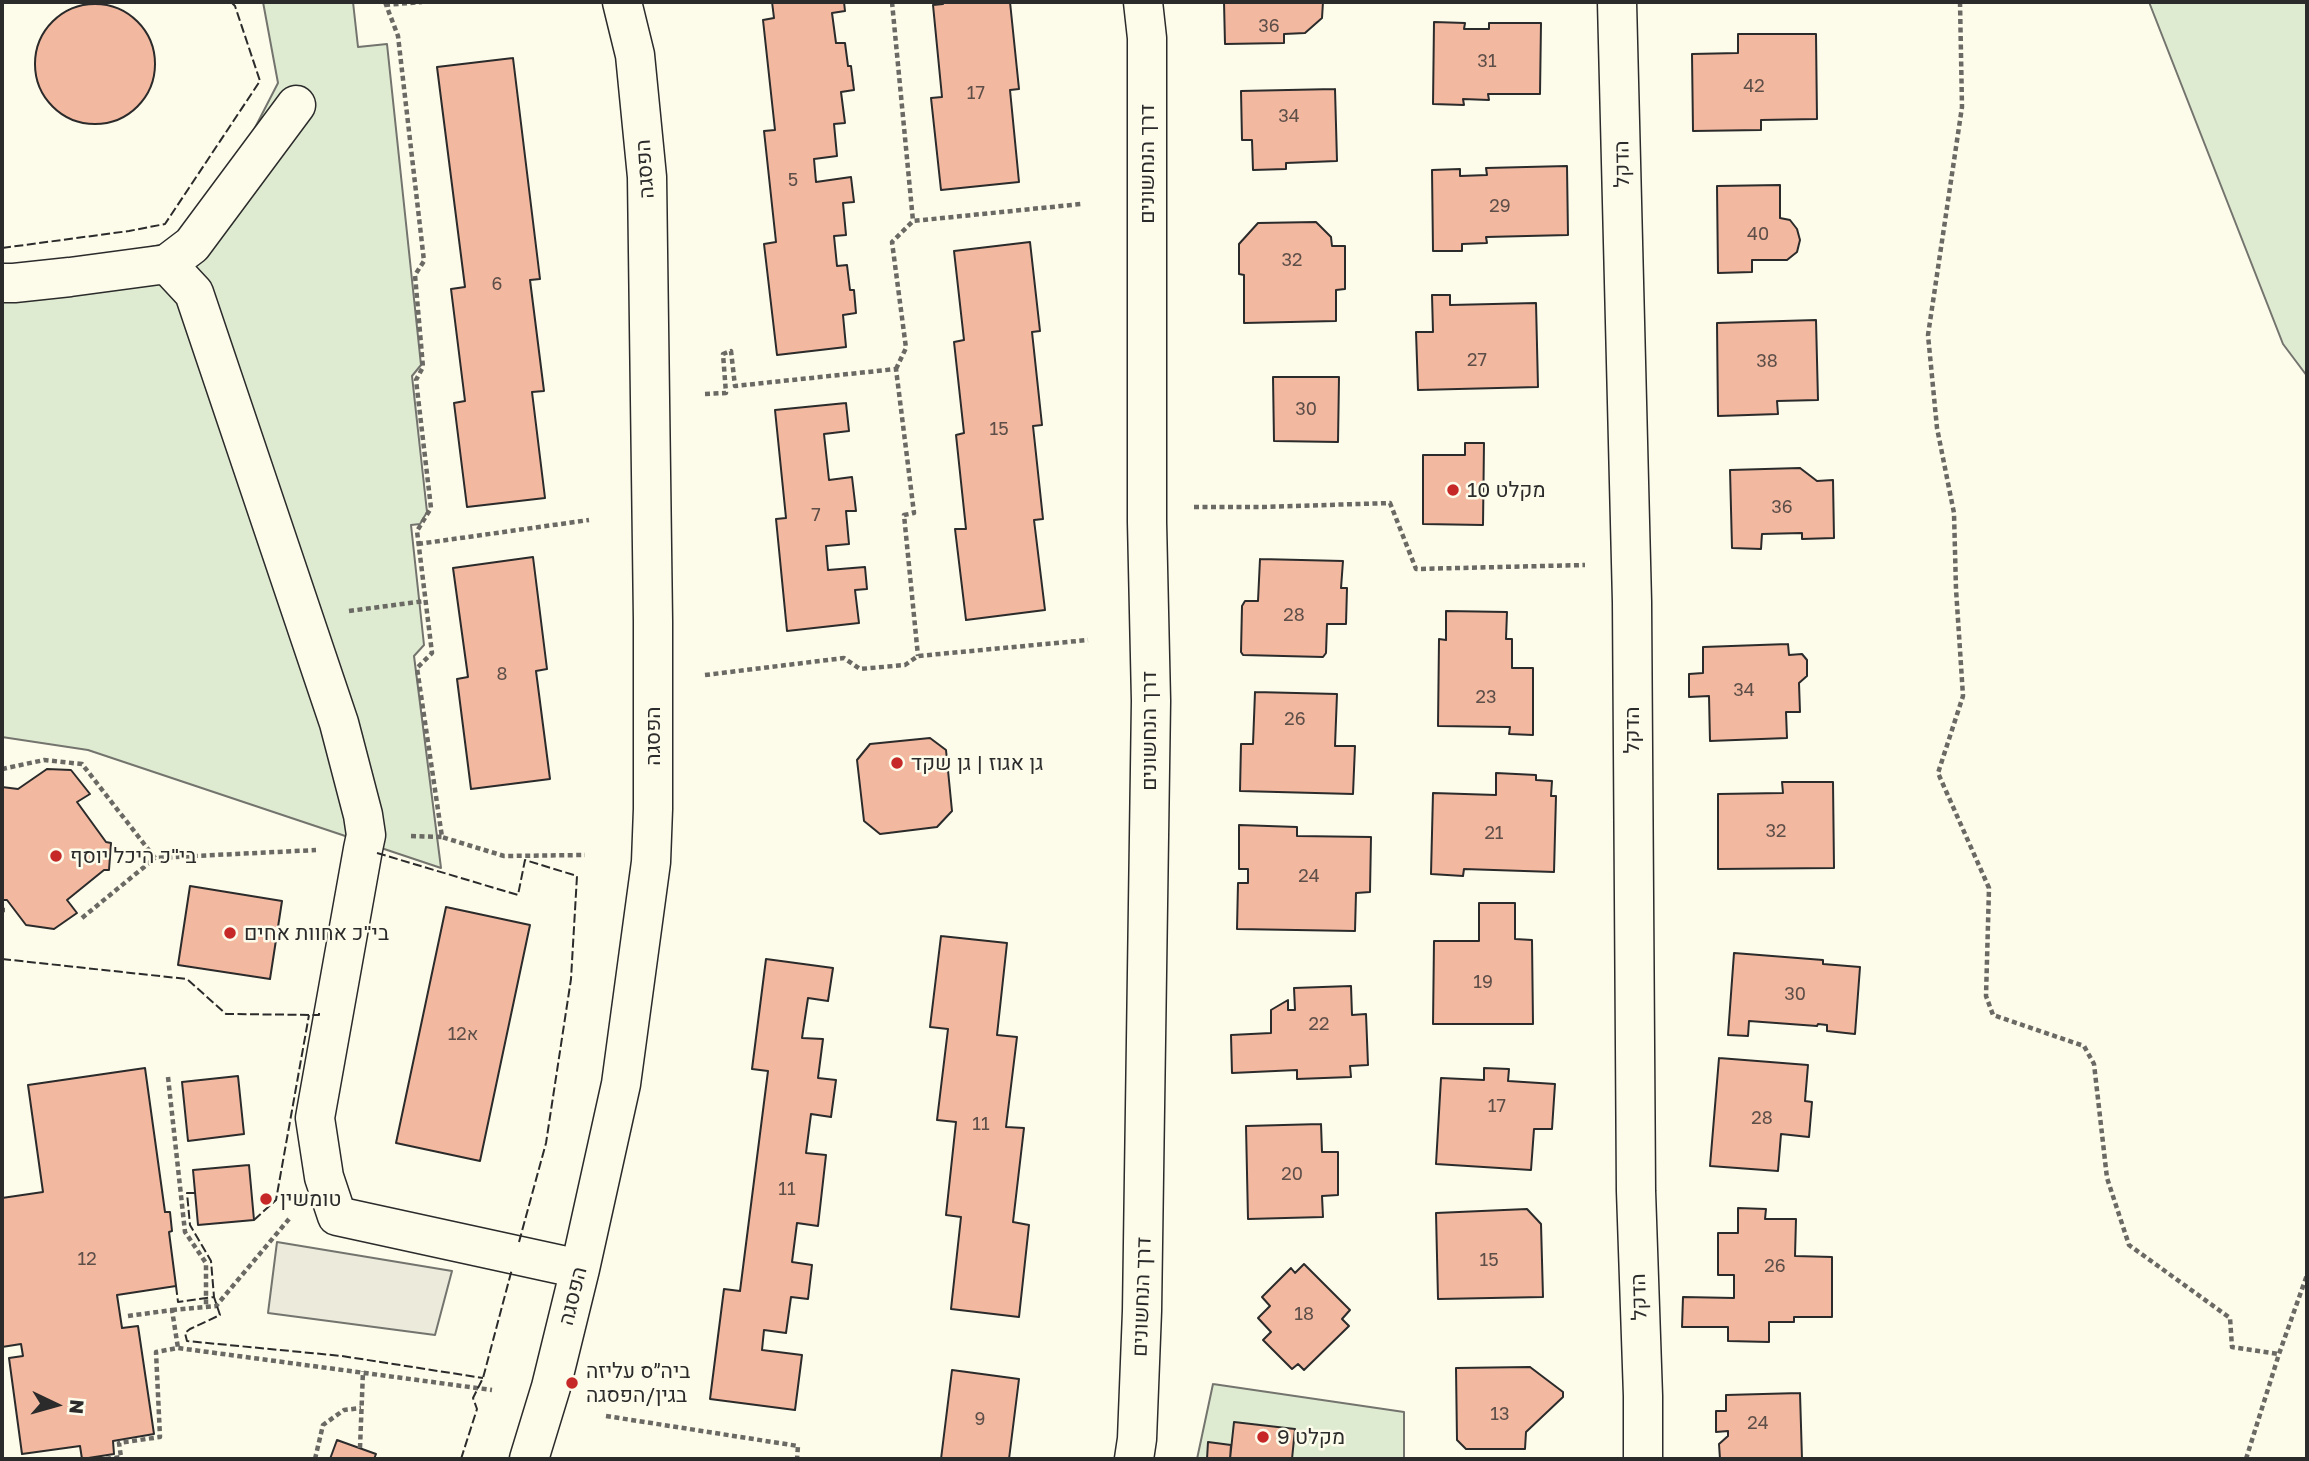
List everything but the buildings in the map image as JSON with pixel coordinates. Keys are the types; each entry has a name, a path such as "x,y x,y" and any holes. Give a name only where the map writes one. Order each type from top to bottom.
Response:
{"street":[{"name":"הפסגה","path":"528,1459 551,1387 621,1084 651,862 653,809 647,177 635,55 622,2"},
{"name":"דרך הנחשונים","path":"1134,1459 1143,1298 1151,701 1147,522 1147,38 1143,2"},
{"name":"הדקל","path":"1617,2 1631,588 1636,1191 1643,1459"},
{"path":"2,283 167,264 192,245 296,105"},
{"path":"167,264 194,293 339,723 363,816 366,835 315,1118 324,1177 337,1216 580,1269"}],"path":[{"path":"422,2 385,4 398,36 424,261 415,275 423,367 416,380 431,508 417,531 432,653 417,668 442,837 504,856 585,855"},
{"path":"892,2 913,221"},
{"path":"1960,2 1962,107 1928,335 1937,428 1954,513 1963,696 1938,773 1989,888 1986,996 1993,1015 2084,1045 2094,1064 2107,1178 2129,1245 2230,1318 2232,1347 2279,1354"},
{"path":"918,656 904,515 914,513 896,369 906,348 892,242 913,221 1082,204"},
{"path":"705,394 726,393 723,354 731,351 735,386 896,369"},
{"path":"1185,507 1390,503 1416,569 1596,565"},
{"path":"418,544 589,520"},
{"path":"303,618 425,601"},
{"path":"705,675 844,658 860,669 905,665 918,656 1088,640"},
{"path":"2,769 44,760 82,764 155,858"},
{"path":"82,918 155,858 311,849 362,857"},
{"path":"168,1077 185,1232 206,1263 206,1306"},
{"path":"128,1316 216,1306 324,1177"},
{"path":"2246,1459 2307,1275"},
{"path":"172,1310 178,1348"},
{"path":"106,1459 121,1457 119,1443 160,1437 156,1352 178,1348 492,1390"},
{"path":"360,1448 363,1371"},
{"path":"315,1459 323,1424 344,1410 361,1408"},
{"path":"606,1416 798,1446 797,1459"}],"green space":[{"path":"263,2 353,2 358,47 387,44 421,365 412,376 427,512 420,524 411,525 424,645 414,656 441,868 88,750 2,737 2,275 45,270 174,242 243,151 278,83"},
{"path":"2149,2 2307,2 2307,376 2283,344"},
{"path":"1213,1384 1404,1412 1404,1459 1197,1459"}],"shaded area":[{"path":"277,1242 452,1271 435,1335 268,1313"}],"fence":[{"path":"2,248 165,224 260,81 235,6 231,2"},
{"path":"377,853 518,895 525,860 577,876 571,979 546,1143 519,1242"},
{"path":"2,959 187,979 226,1014 319,1013"},
{"path":"254,1220 276,1200 309,1015"},
{"path":"195,1193 187,1193 190,1225 211,1261 214,1297"},
{"path":"461,1459 477,1409 473,1398 483,1378 512,1269"},
{"path":"176,1286 178,1302 214,1297 220,1315 190,1329 185,1333 187,1341 342,1356 483,1378"}],"place":[{"name":"מקלט 10","path":"1453,490"},
{"name":"גן אגוז | גן שקד","path":"897,763"},
{"name":"בי\"כ היכל יוסף","path":"56,856"},
{"name":"בי\"כ אחוות אחים","path":"230,933"},
{"name":"טומשין","path":"266,1199"},
{"name":"ביה״ס עליזה בגין/הפסגה","path":"572,1383"},
{"name":"מקלט 9","path":"1263,1437"}]}
